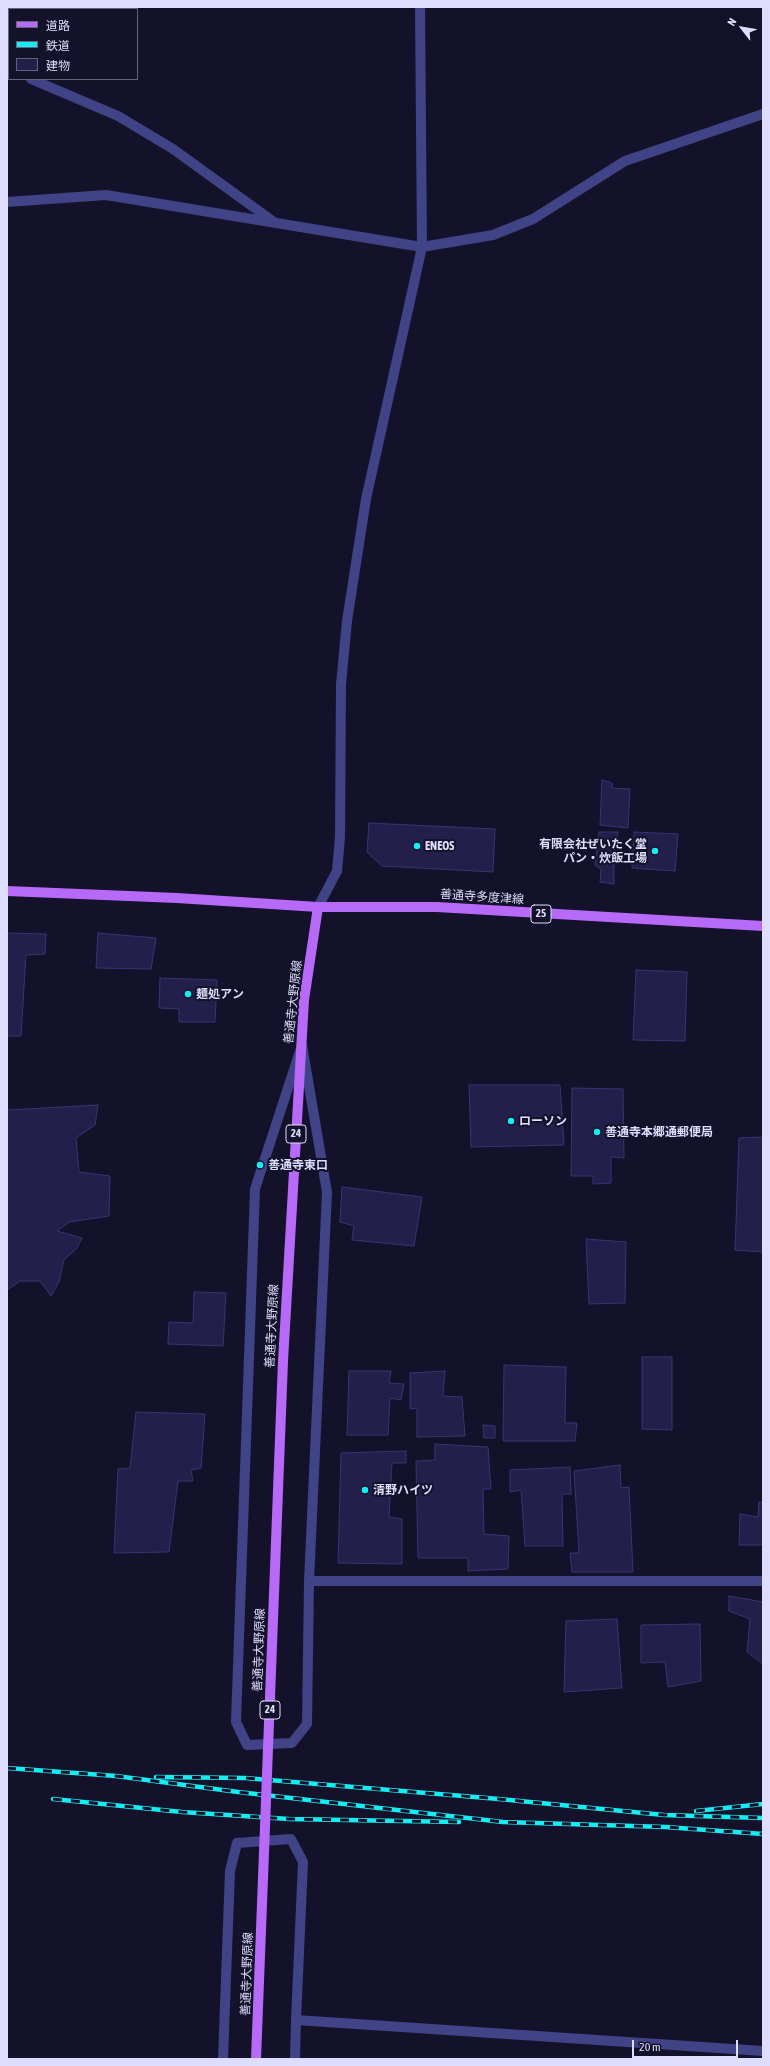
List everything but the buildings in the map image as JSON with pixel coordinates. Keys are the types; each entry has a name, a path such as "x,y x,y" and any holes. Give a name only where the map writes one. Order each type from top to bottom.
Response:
{"main road":[{"path":"7,891 177,898 318,907"},
{"name":"善通寺多度津線","path":"318,907 437,907 763,926"},
{"name":"善通寺大野原線","path":"256,2059 283,1361 304,1000 318,907"}],"street":[{"path":"318,907 337,871 340,837 341,684 347,621 366,499 422,247 420,7"},
{"path":"33,80 118,116 173,149 275,223"},
{"path":"7,202 106,195 422,247 493,235 534,219 625,161 763,114"},
{"path":"302,1045 327,1192 309,1581 307,1724 292,1743 247,1745 236,1722 255,1189 302,1045"},
{"path":"309,1581 763,1581"},
{"path":"223,2059 230,1871 236,1843 291,1840 303,1862 295,2059"},
{"path":"296,2020 763,2051"}],"railway":[{"path":"7,1768 116,1776 238,1792 503,1822 665,1827 763,1834"},
{"path":"156,1777 245,1778 499,1799 664,1815 763,1818"},
{"path":"53,1799 182,1812 289,1819 459,1822"},
{"path":"696,1811 763,1804"}],"place":[{"name":"ENEOS","path":"417,846"},
{"name":"有限会社ぜいたく堂 パン・炊飯工場","path":"655,851"},
{"name":"麺処アン","path":"188,994"},
{"name":"ローソン","path":"511,1121"},
{"name":"善通寺本郷通郵便局","path":"597,1132"},
{"name":"善通寺東口","path":"260,1165"},
{"name":"清野ハイツ","path":"365,1490"}]}
